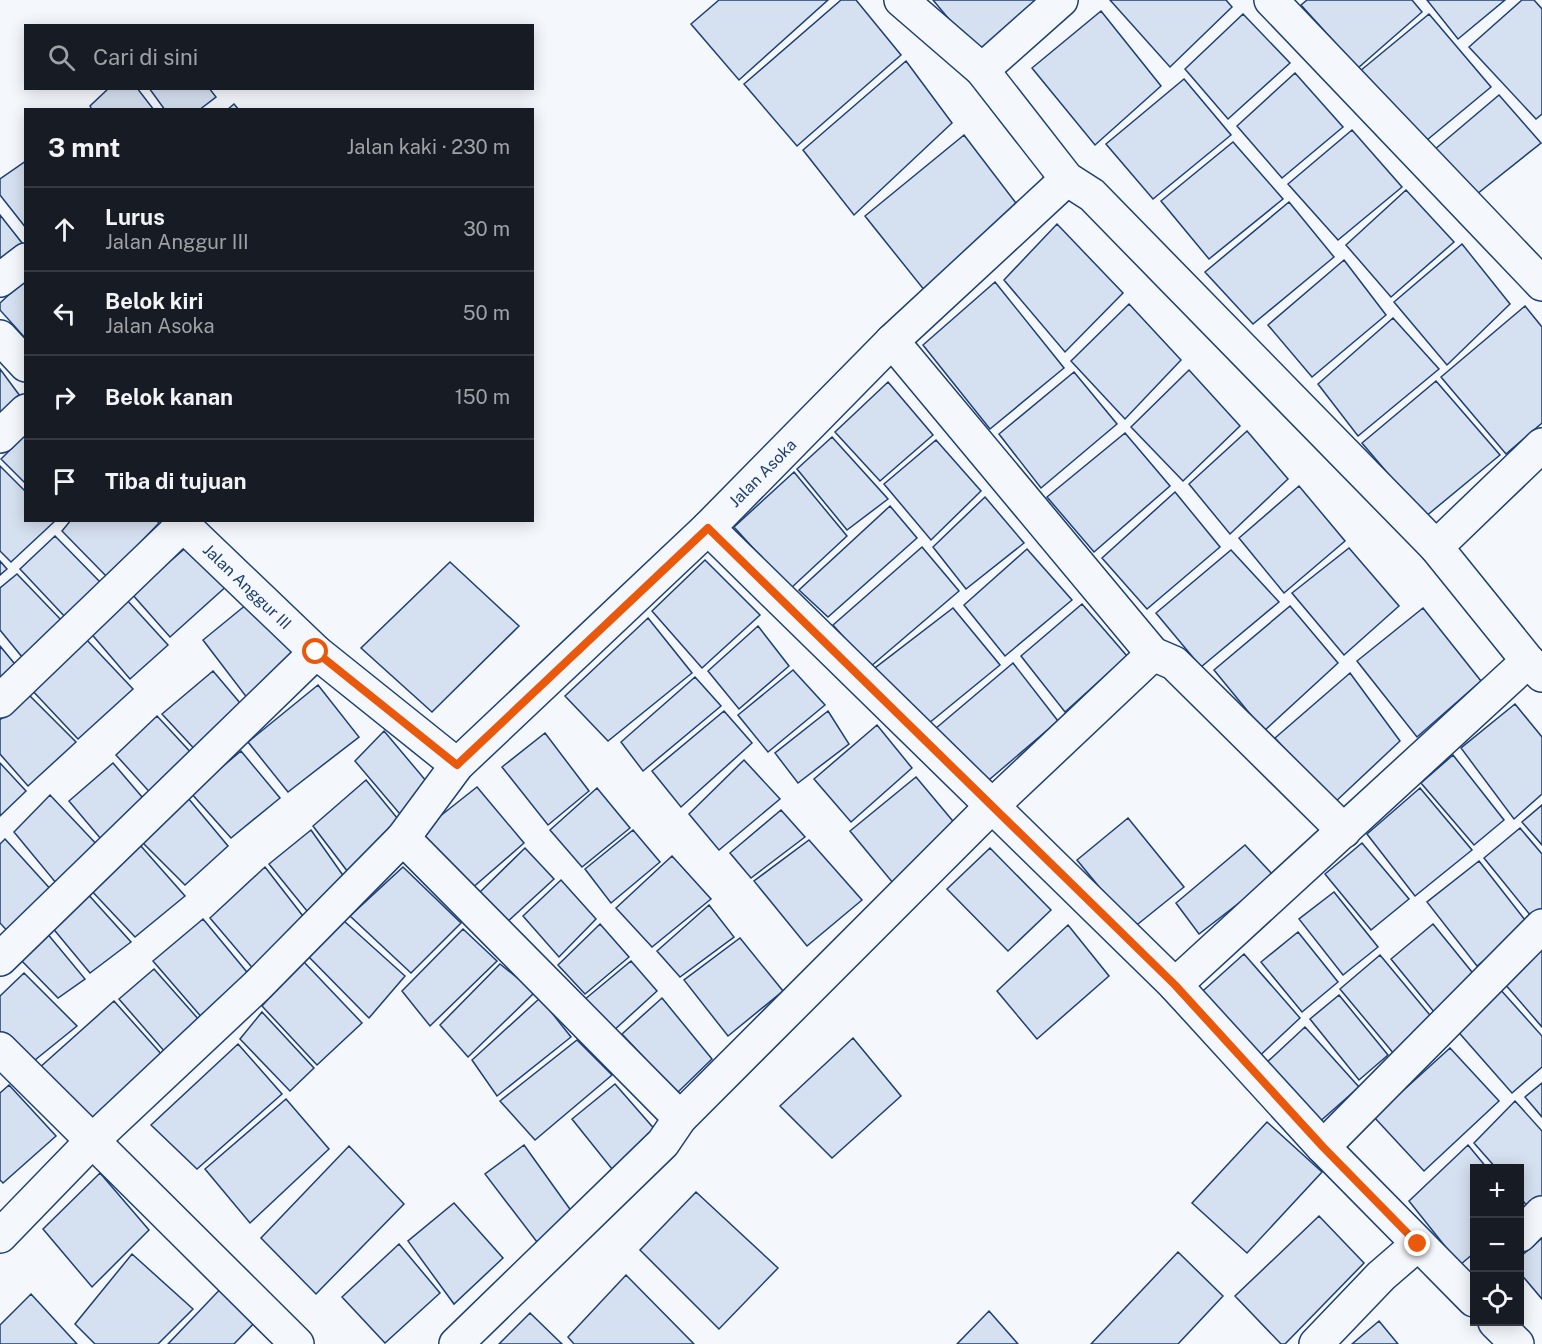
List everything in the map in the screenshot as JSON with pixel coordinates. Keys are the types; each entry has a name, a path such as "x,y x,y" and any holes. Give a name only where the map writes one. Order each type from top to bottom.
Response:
{"street":[{"path":"901,0 982,70 1066,179 1092,195 1436,548 1535,668 1344,831 1175,985"},
{"path":"982,70 1061,0"},
{"path":"1271,0 1542,284"},
{"name":"Jalan Asoka","path":"0,1236 93,1140 258,985 403,838 457,765 708,528 892,341 1066,179"},
{"path":"0,280 24,262"},
{"path":"0,337 24,363"},
{"path":"892,341 1154,654 1174,663 1344,831"},
{"path":"0,436 24,413"},
{"path":"1436,548 1542,445"},
{"path":"0,701 181,523"},
{"name":"Jalan Anggur III","path":"181,523 316,652 457,765"},
{"path":"708,528 1175,985 1323,1147 1418,1244 1470,1288"},
{"path":"0,959 316,652"},
{"path":"456,1344 663,1143 680,1118 992,806 1154,654"},
{"path":"403,838 680,1118"},
{"path":"1323,1147 1542,926"},
{"path":"0,1048 297,1344"},
{"path":"1524,1231 1542,1213"},
{"path":"1316,1344 1381,1276 1418,1244"},
{"path":"1499,1326 1517,1344"}],"building":[{"path":"719,0 828,0 739,80 691,24"},
{"path":"841,0 856,0 901,55 797,146 744,84"},
{"path":"933,0 1041,0 979,55"},
{"path":"1110,0 1226,0 1232,7 1170,67"},
{"path":"1307,0 1412,0 1422,12 1358,68 1301,5"},
{"path":"1427,0 1505,0 1458,39"},
{"path":"1522,0 1534,0 1542,9 1542,114 1536,119 1469,47"},
{"path":"1101,11 1161,86 1095,145 1032,68"},
{"path":"1243,14 1290,63 1228,119 1185,69"},
{"path":"1429,14 1491,87 1421,145 1360,71"},
{"path":"906,61 952,123 854,215 803,150"},
{"path":"1295,73 1343,127 1282,178 1237,126"},
{"path":"1184,79 1231,135 1153,199 1106,144"},
{"path":"107,90 139,90 152,108 91,108 90,106"},
{"path":"150,90 211,90 216,97 202,108 164,108"},
{"path":"1499,95 1541,143 1472,198 1434,150"},
{"path":"1352,130 1402,187 1338,240 1288,184"},
{"path":"964,135 1019,207 925,291 865,216"},
{"path":"1233,142 1283,199 1209,259 1161,201"},
{"path":"24,162 24,225 0,195 0,179"},
{"path":"1406,190 1454,242 1391,297 1346,245"},
{"path":"1289,202 1334,257 1253,324 1205,272"},
{"path":"0,215 24,245 24,250 0,271"},
{"path":"1057,224 1123,293 1065,352 1004,280"},
{"path":"1462,244 1510,304 1447,365 1394,302"},
{"path":"1344,260 1386,315 1312,377 1268,325"},
{"path":"24,281 24,337 0,310 0,303"},
{"path":"995,282 1064,368 990,429 923,345"},
{"path":"1129,304 1181,360 1125,419 1071,361"},
{"path":"1525,306 1542,327 1542,423 1506,454 1441,377"},
{"path":"1393,318 1439,369 1358,436 1318,384"},
{"path":"0,369 20,396 0,413"},
{"path":"1189,370 1240,426 1183,481 1131,427"},
{"path":"1074,372 1117,424 1041,488 999,434"},
{"path":"1436,381 1500,455 1425,517 1362,443"},
{"path":"888,382 933,435 880,481 835,432"},
{"path":"1247,431 1288,479 1230,534 1189,484"},
{"path":"1125,433 1170,486 1094,552 1047,497"},
{"path":"24,436 24,482 1,459"},
{"path":"832,437 888,499 847,530 797,469"},
{"path":"936,440 981,491 931,540 884,484"},
{"path":"0,466 24,490 24,522 54,522 11,562 0,551"},
{"path":"794,472 847,536 790,589 734,527"},
{"path":"1299,486 1345,541 1284,593 1239,538"},
{"path":"1175,492 1220,547 1147,609 1102,558"},
{"path":"985,497 1024,543 966,589 933,547"},
{"path":"890,506 917,538 828,617 799,590"},
{"path":"69,522 159,523 107,577 62,531"},
{"path":"55,536 101,583 66,618 20,569"},
{"path":"189,545 230,583 170,637 132,594"},
{"path":"922,547 959,591 870,667 833,625"},
{"path":"1349,548 1399,606 1344,655 1292,593"},
{"path":"1027,549 1072,600 1005,656 964,605"},
{"path":"1231,550 1279,602 1201,667 1156,613"},
{"path":"705,560 760,615 702,668 652,611"},
{"path":"0,561 7,569 0,575"},
{"path":"450,562 519,626 432,712 361,648"},
{"path":"17,574 64,623 27,663 0,630 0,588"},
{"path":"126,599 168,645 130,679 89,631"},
{"path":"252,600 301,656 251,703 203,640"},
{"path":"1082,604 1127,656 1065,712 1021,656"},
{"path":"1290,606 1338,663 1264,731 1214,670"},
{"path":"953,608 1000,665 923,728 875,668"},
{"path":"1423,608 1481,681 1417,737 1357,661"},
{"path":"648,618 692,673 608,741 565,696"},
{"path":"758,626 789,666 739,709 708,671"},
{"path":"84,637 133,689 78,739 30,688"},
{"path":"0,646 19,669 0,687"},
{"path":"1013,663 1058,721 983,785 935,729"},
{"path":"793,670 825,705 768,752 738,715"},
{"path":"213,671 246,710 200,755 162,714"},
{"path":"1350,673 1400,741 1333,804 1275,738"},
{"path":"695,677 721,706 643,771 621,742"},
{"path":"318,685 359,737 288,792 248,742"},
{"path":"26,692 76,742 28,786 0,754 0,720"},
{"path":"1515,704 1542,737 1542,794 1514,819 1461,748"},
{"path":"724,711 752,743 681,807 652,771"},
{"path":"828,711 849,744 798,783 775,753"},
{"path":"157,716 196,758 155,798 116,755"},
{"path":"877,725 912,768 851,822 814,779"},
{"path":"384,731 427,782 405,820 355,761"},
{"path":"545,733 589,791 548,825 502,767"},
{"path":"241,751 280,798 231,838 191,793"},
{"path":"1453,755 1504,820 1474,845 1421,783"},
{"path":"744,760 780,799 719,850 689,814"},
{"path":"0,763 26,791 0,816"},
{"path":"113,763 148,804 106,845 69,801"},
{"path":"916,777 957,826 893,883 850,831"},
{"path":"366,780 402,824 351,876 313,826"},
{"path":"477,787 524,843 471,889 420,832"},
{"path":"597,788 630,828 582,867 550,830"},
{"path":"1420,788 1472,850 1415,896 1367,834"},
{"path":"50,795 101,849 61,889 14,832"},
{"path":"188,798 228,846 185,885 141,841"},
{"path":"1542,805 1542,845 1522,822"},
{"path":"781,810 805,837 751,878 730,853"},
{"path":"1128,818 1184,887 1133,928 1077,860"},
{"path":"1520,828 1542,854 1542,915 1535,921 1484,858"},
{"path":"311,830 347,881 311,916 269,864"},
{"path":"633,830 660,862 611,903 585,869"},
{"path":"5,839 54,893 11,935 0,923 0,844"},
{"path":"809,840 862,900 807,946 754,881"},
{"path":"1362,843 1409,899 1371,930 1325,874"},
{"path":"140,845 185,896 135,937 89,888"},
{"path":"1245,845 1274,876 1199,934 1176,903"},
{"path":"525,848 554,879 505,924 479,893"},
{"path":"990,848 1051,910 1008,951 947,889"},
{"path":"672,856 711,899 652,947 616,908"},
{"path":"1479,861 1529,925 1477,966 1427,902"},
{"path":"265,867 306,920 255,971 210,918"},
{"path":"403,867 461,923 411,973 350,916"},
{"path":"561,880 596,919 559,957 523,916"},
{"path":"86,892 131,942 90,973 51,926"},
{"path":"1334,892 1378,947 1343,975 1299,919"},
{"path":"709,905 734,937 680,977 657,951"},
{"path":"203,919 251,977 204,1020 153,961"},
{"path":"344,921 405,976 369,1018 306,954"},
{"path":"600,924 629,957 585,994 558,965"},
{"path":"1433,924 1476,977 1434,1012 1391,959"},
{"path":"1068,925 1109,976 1037,1039 997,991"},
{"path":"463,929 497,961 430,1026 402,991"},
{"path":"46,932 85,979 58,998 19,958"},
{"path":"1298,932 1338,982 1302,1012 1261,962"},
{"path":"740,938 783,991 728,1036 684,980"},
{"path":"1542,950 1542,1027 1504,983"},
{"path":"1244,954 1300,1018 1253,1062 1195,998"},
{"path":"1380,955 1434,1020 1394,1054 1340,989"},
{"path":"303,961 362,1023 317,1065 262,1006"},
{"path":"631,961 657,991 612,1032 584,1000"},
{"path":"500,964 535,992 468,1057 440,1025"},
{"path":"154,969 200,1021 165,1052 119,999"},
{"path":"24,973 77,1026 30,1064 0,1035 0,996"},
{"path":"1499,988 1542,1036 1542,1067 1512,1093 1454,1027"},
{"path":"1339,995 1388,1055 1359,1080 1310,1019"},
{"path":"540,998 571,1037 497,1096 472,1060"},
{"path":"662,998 712,1059 677,1093 622,1034"},
{"path":"114,1001 163,1056 92,1126 38,1069"},
{"path":"262,1012 314,1068 290,1091 240,1039"},
{"path":"1305,1027 1359,1087 1317,1124 1264,1065"},
{"path":"853,1038 901,1096 832,1158 780,1106"},
{"path":"577,1040 612,1075 535,1140 500,1101"},
{"path":"238,1044 282,1094 197,1169 151,1125"},
{"path":"1450,1048 1499,1101 1424,1171 1374,1117"},
{"path":"1542,1083 1542,1117 1525,1097"},
{"path":"615,1084 657,1132 612,1169 572,1119"},
{"path":"9,1085 56,1136 3,1183 0,1180 0,1093"},
{"path":"286,1099 329,1149 250,1223 205,1169"},
{"path":"1515,1101 1542,1131 1542,1198 1530,1210 1524,1202 1524,1164 1492,1164 1474,1143"},
{"path":"1267,1122 1322,1172 1247,1253 1192,1203"},
{"path":"524,1145 572,1212 537,1242 485,1174"},
{"path":"1468,1145 1484,1164 1470,1164 1470,1256 1460,1265 1409,1201"},
{"path":"349,1146 404,1204 316,1294 261,1238"},
{"path":"100,1173 149,1230 92,1287 43,1229"},
{"path":"696,1192 778,1268 719,1329 640,1250"},
{"path":"454,1203 503,1258 454,1304 408,1241"},
{"path":"1319,1216 1364,1263 1285,1344 1281,1344 1235,1296"},
{"path":"1542,1238 1542,1299 1524,1278 1524,1254"},
{"path":"399,1244 440,1293 385,1343 342,1297"},
{"path":"1178,1252 1223,1296 1178,1344 1091,1344"},
{"path":"132,1254 193,1309 158,1344 95,1344 75,1324"},
{"path":"626,1275 694,1344 574,1344 568,1337"},
{"path":"227,1282 261,1316 234,1344 168,1344"},
{"path":"31,1294 77,1344 0,1344 0,1325"},
{"path":"989,1311 1018,1344 957,1344"},
{"path":"530,1313 562,1344 499,1344"},
{"path":"1379,1321 1398,1344 1352,1344"}],"route":[{"path":"316,652 457,765 708,528 1175,985 1323,1147 1418,1244"}]}
